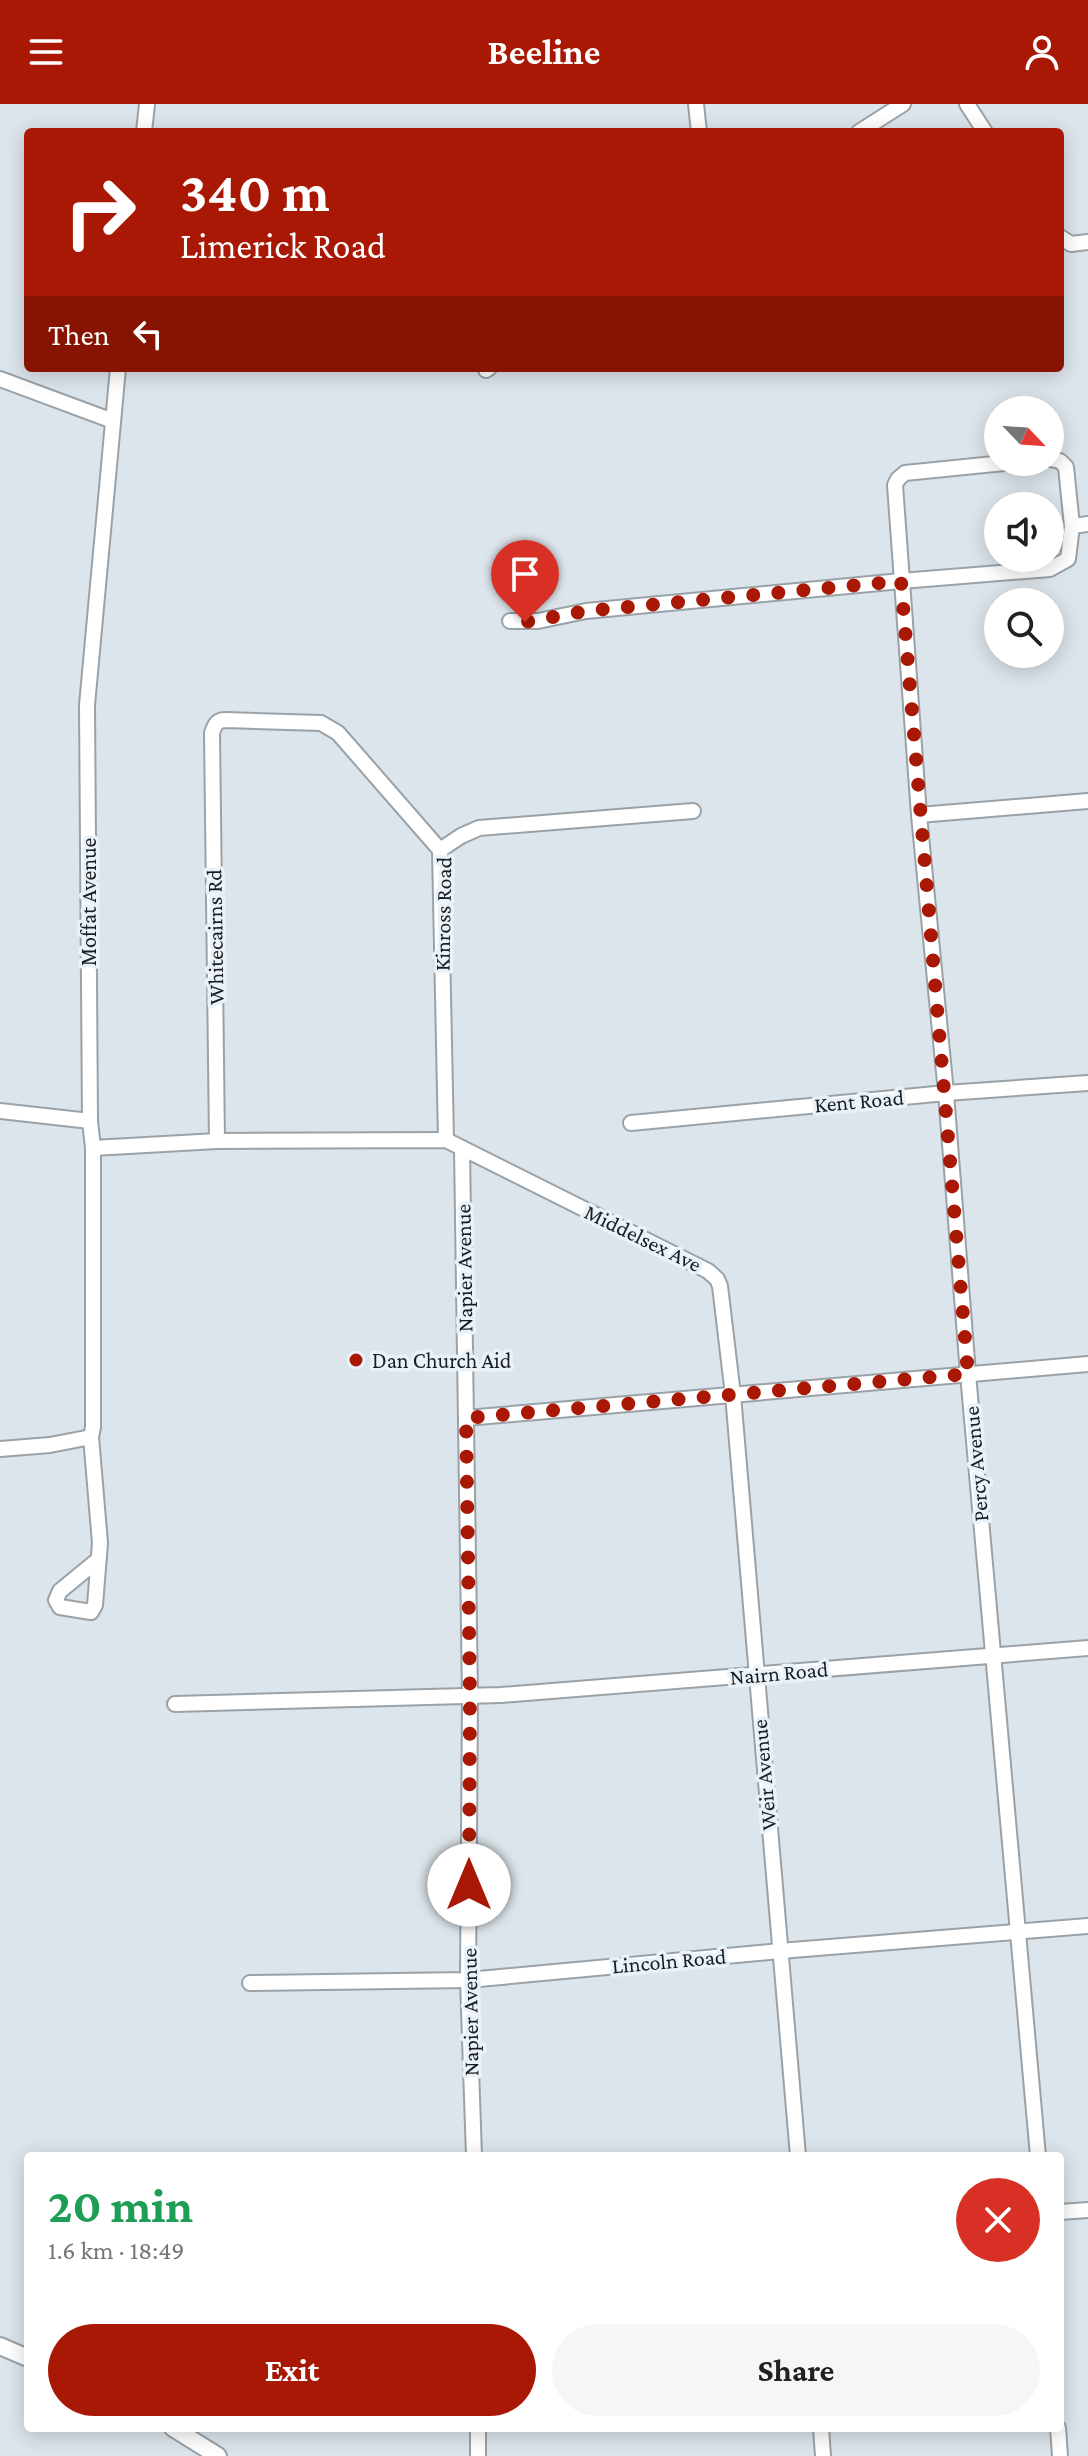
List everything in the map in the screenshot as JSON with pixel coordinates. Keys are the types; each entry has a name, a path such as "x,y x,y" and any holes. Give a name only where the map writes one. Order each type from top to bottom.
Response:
{"main road":[{"path":"0,2346 24,2356"},
{"path":"179,2432 218,2456"}],"street":[{"path":"144,128 147,104"},
{"path":"696,104 699,128"},
{"path":"865,128 903,104"},
{"path":"967,104 982,128"},
{"path":"1064,240 1071,244 1088,242"},
{"name":"Moffat Avenue","path":"99,1559 91,1437 93,1148 90,1121 87,705 118,372"},
{"path":"0,379 113,421"},
{"name":"Percy Avenue","path":"984,465 902,474 895,485 919,815 1038,2152"},
{"path":"510,621 538,621 586,611 1050,569 1068,559 1072,526 1064,465"},
{"path":"1072,526 1088,524"},
{"name":"Whitecairns Rd","path":"217,1141 212,733 217,722 321,723 330,727 440,850"},
{"path":"919,815 1088,801"},
{"name":"Kinross Road","path":"446,1140 440,850 479,828 693,811"},
{"name":"Kent Road","path":"631,1123 946,1093 1088,1083"},
{"path":"0,1111 90,1121"},
{"path":"93,1148 217,1141 446,1140 462,1148"},
{"name":"Middelsex Ave","path":"462,1148 713,1274 720,1286 733,1395"},
{"name":"Napier Avenue","path":"462,1148 470,1696 468,1980 474,2152"},
{"path":"466,1418 1088,1364"},
{"name":"Weir Avenue","path":"733,1395 798,2152"},
{"path":"0,1449 50,1445 91,1437"},
{"name":"Nairn Road","path":"175,1704 470,1696 1088,1648"},
{"name":"Lincoln Road","path":"250,1983 468,1980 1088,1926"},
{"path":"1064,2212 1088,2210"},
{"path":"478,2432 478,2456"},
{"path":"821,2432 823,2456"},
{"path":"1058,2432 1060,2456"}],"place":[{"name":"Dan Church Aid","path":"356,1360"}],"route":[{"path":"469,1885 466,1418 968,1374 901,581 586,611 525,622"}]}
